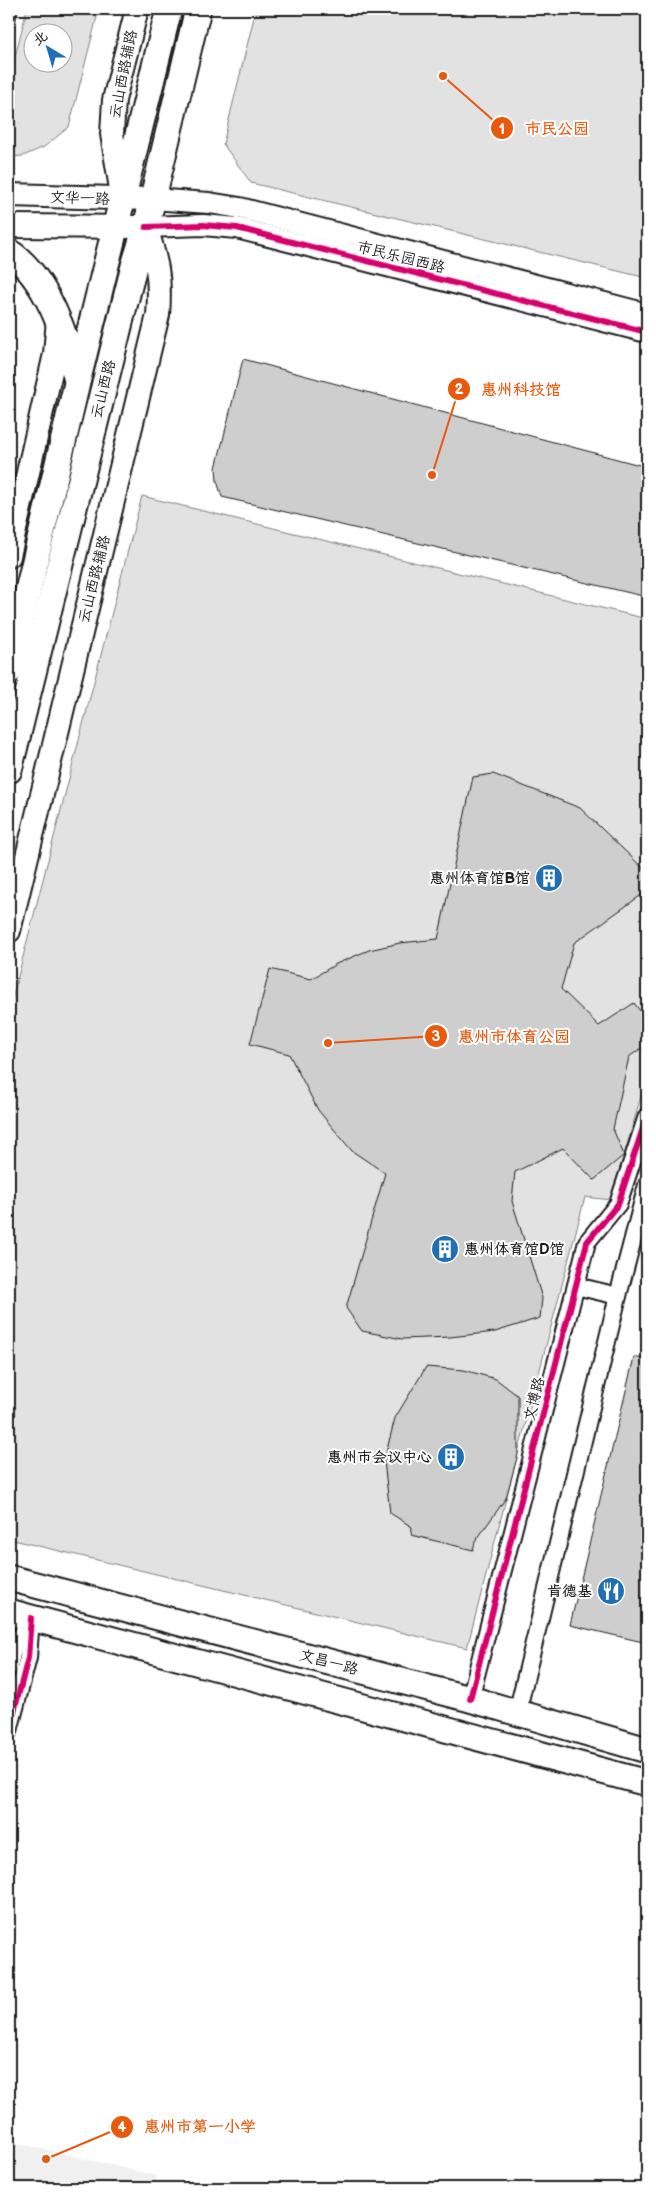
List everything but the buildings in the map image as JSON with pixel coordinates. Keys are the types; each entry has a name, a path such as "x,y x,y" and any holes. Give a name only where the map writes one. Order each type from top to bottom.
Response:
{"main road":[{"name":"云山西路辅路","path":"122,199 112,134 114,100 137,9"},
{"name":"云山西路","path":"9,671 14,634 169,9"},
{"name":"云山西路","path":"9,770 134,266 146,227 151,199 198,9"},
{"name":"文华一路","path":"9,195 151,199"},
{"name":"文华一路","path":"9,226 146,227"},
{"name":"云山西路辅路","path":"9,931 158,315 161,286 158,266 146,227"},
{"path":"9,252 30,272 58,319 71,356 77,383"},
{"path":"9,556 55,354 58,319"},
{"name":"文昌一路","path":"9,1578 470,1699 647,1750"},
{"path":"20,1615 647,1783"}],"street":[{"name":"市民乐园西路","path":"151,199 209,203 240,208 647,314"},
{"name":"市民乐园西路","path":"146,227 203,225 237,228 647,332"},
{"name":"文博路","path":"470,1699 587,1242 618,1204 647,1116"},
{"path":"517,1713 618,1296 647,1185"},
{"path":"576,1286 618,1296"},
{"path":"9,1666 20,1615"},
{"path":"9,1731 28,1658 20,1615"}],"lane":[{"path":"9,27 13,9"}],"shaded area":[{"path":"27,9 99,9 69,127 44,147 23,156 9,157 9,60 14,61 22,29 22,72 72,72 72,22 24,22"},
{"path":"256,9 647,9 647,278 251,183 223,144"},
{"path":"142,496 647,619 647,1076 611,1200 585,1197 467,1648 9,1539 9,1011"},
{"path":"9,2141 157,2176 154,2188 9,2188"}],"cycle path":[{"path":"146,227 203,225 237,228 647,332"},
{"path":"470,1699 587,1242 618,1204 647,1116"},
{"path":"9,1731 28,1658 31,1618"}],"place":[{"name":"市民公园","path":"443,76"},
{"name":"惠州科技馆","path":"432,475"},
{"name":"惠州体育馆B馆","path":"549,878"},
{"name":"惠州市体育公园","path":"328,1043"},
{"name":"惠州体育馆D馆","path":"445,1249"},
{"name":"惠州市会议中心","path":"451,1457"},
{"name":"肯德基","path":"611,1591"},
{"name":"惠州市第一小学","path":"46,2159"}]}
